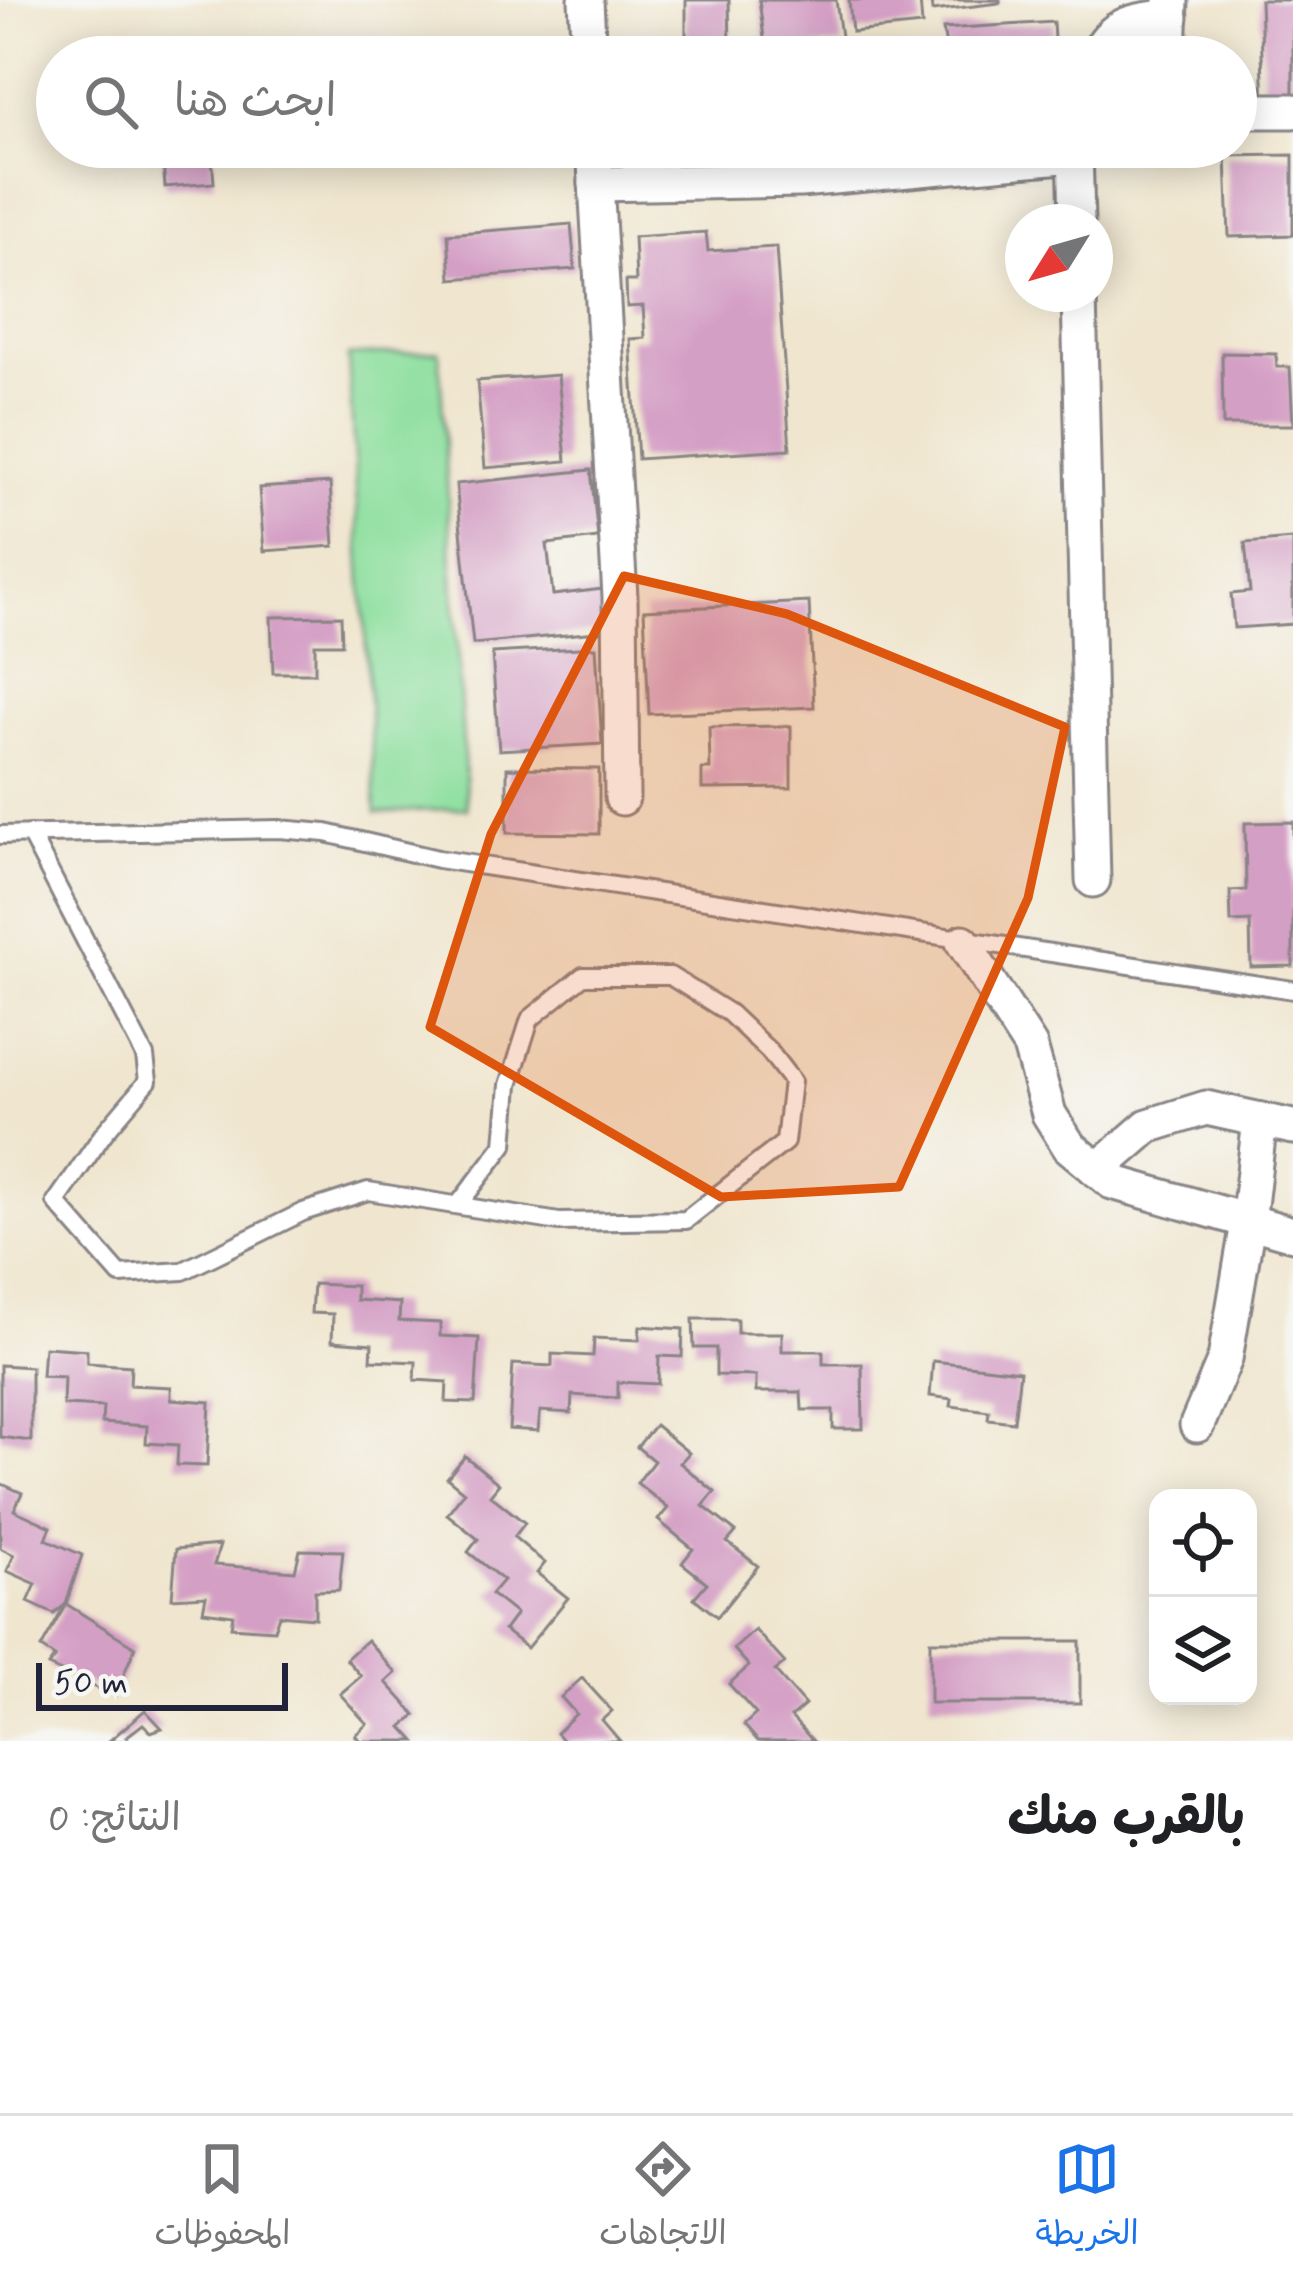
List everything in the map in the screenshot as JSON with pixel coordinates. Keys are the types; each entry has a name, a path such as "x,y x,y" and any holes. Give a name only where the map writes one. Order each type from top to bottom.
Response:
{"street":[{"path":"586,0 588,36"},
{"path":"1112,36 1127,21 1171,9"},
{"path":"1257,111 1293,111"},
{"path":"595,168 620,597 622,799"},
{"path":"596,184 800,180 913,168"},
{"path":"1075,168 1076,204"},
{"path":"1079,312 1093,880"},
{"path":"963,942 1030,1046 1049,1114 1069,1146 1112,1182 1293,1234"},
{"path":"1097,1170 1148,1126 1206,1108 1276,1123 1248,1223 1225,1359 1197,1425"}],"lane":[{"path":"0,835 326,833 438,859 1293,990"},
{"path":"30,834 145,1056 148,1082 104,1133 56,1202 120,1275 183,1271 303,1212 368,1191 559,1222 686,1220 785,1142 792,1081 729,1013 670,976 583,976 530,1019 509,1085 504,1144 459,1204"}],"highlighted area":[{"path":"624,576 787,614 1065,727 1028,898 899,1187 721,1197 430,1027 491,834"}],"green space":[{"path":"439,351 467,808 376,813 348,356"}],"building":[{"path":"686,0 729,0 730,36 686,36"},
{"path":"759,0 836,0 841,36 764,36"},
{"path":"849,0 920,0 922,25 852,32"},
{"path":"931,0 1000,0 1000,3 932,11"},
{"path":"1260,0 1293,0 1293,106 1264,107"},
{"path":"1053,22 1054,36 944,36 943,29"},
{"path":"1293,155 1293,235 1229,237 1226,168 1257,168 1257,156"},
{"path":"164,168 213,168 214,183 165,187"},
{"path":"571,224 575,269 451,279 448,234"},
{"path":"706,232 708,251 776,247 790,449 638,459 630,339 645,338 643,306 627,307 626,281 636,281 634,237"},
{"path":"1222,353 1276,354 1277,367 1290,367 1293,425 1223,425"},
{"path":"558,375 566,461 485,468 477,381"},
{"path":"591,470 598,538 547,544 553,595 603,589 608,631 473,644 456,484"},
{"path":"330,483 334,546 264,551 259,488"},
{"path":"1293,539 1293,624 1234,628 1231,594 1250,592 1245,543"},
{"path":"809,602 814,707 649,714 644,610"},
{"path":"341,616 342,644 315,644 315,673 273,673 271,617"},
{"path":"596,647 602,744 499,750 492,653"},
{"path":"791,726 791,788 702,789 702,769 710,769 709,727"},
{"path":"507,768 599,769 599,834 507,833"},
{"path":"1293,822 1293,966 1251,967 1250,921 1231,922 1230,891 1246,890 1245,823"},
{"path":"313,1284 356,1286 356,1300 400,1303 399,1321 440,1323 440,1336 479,1338 475,1403 446,1402 447,1382 415,1380 416,1362 371,1360 372,1344 332,1341 333,1314 311,1313"},
{"path":"693,1319 737,1319 737,1333 782,1333 782,1351 823,1351 823,1364 862,1364 863,1429 833,1429 833,1410 802,1410 801,1392 756,1392 756,1376 716,1375 716,1348 694,1348"},
{"path":"640,1326 683,1329 682,1357 659,1356 658,1384 618,1382 618,1398 572,1395 571,1413 540,1411 538,1431 509,1429 513,1364 552,1366 552,1354 593,1356 594,1338 639,1340"},
{"path":"44,1347 87,1350 87,1363 131,1366 130,1385 171,1387 171,1399 210,1402 207,1466 177,1465 178,1445 146,1443 147,1426 102,1423 103,1407 63,1405 64,1377 42,1376"},
{"path":"933,1361 1020,1371 1014,1422 988,1419 989,1411 951,1406 952,1399 930,1396"},
{"path":"0,1365 31,1367 31,1441 0,1437"},
{"path":"655,1425 689,1453 680,1463 715,1492 703,1506 736,1532 727,1542 758,1566 717,1617 694,1598 707,1583 682,1563 693,1549 658,1520 668,1508 637,1483 654,1461 637,1447"},
{"path":"465,1456 499,1484 490,1495 525,1523 514,1537 545,1563 537,1573 568,1598 527,1648 504,1630 516,1614 491,1594 503,1580 468,1552 478,1539 447,1514 464,1492 447,1478"},
{"path":"0,1483 22,1493 14,1510 51,1527 46,1539 82,1555 66,1604 54,1614 28,1602 36,1584 7,1571 14,1555 0,1548"},
{"path":"220,1545 214,1565 295,1571 300,1550 343,1551 339,1590 315,1591 315,1618 279,1615 274,1630 231,1627 233,1615 203,1611 206,1596 172,1598 176,1549"},
{"path":"66,1604 135,1647 115,1696 48,1666 55,1657 41,1648"},
{"path":"755,1630 785,1663 775,1671 805,1705 791,1717 813,1741 758,1741 744,1725 756,1714 729,1684 749,1666 734,1649"},
{"path":"367,1640 396,1673 386,1682 416,1715 402,1727 415,1741 361,1741 355,1735 367,1724 340,1694 361,1676 346,1659"},
{"path":"930,1641 1080,1641 1080,1703 930,1703"},
{"path":"582,1678 612,1711 602,1720 620,1741 563,1741 556,1733 576,1714 561,1697"},
{"path":"145,1710 162,1728 151,1732 143,1724 126,1737 130,1741 109,1741"}]}
